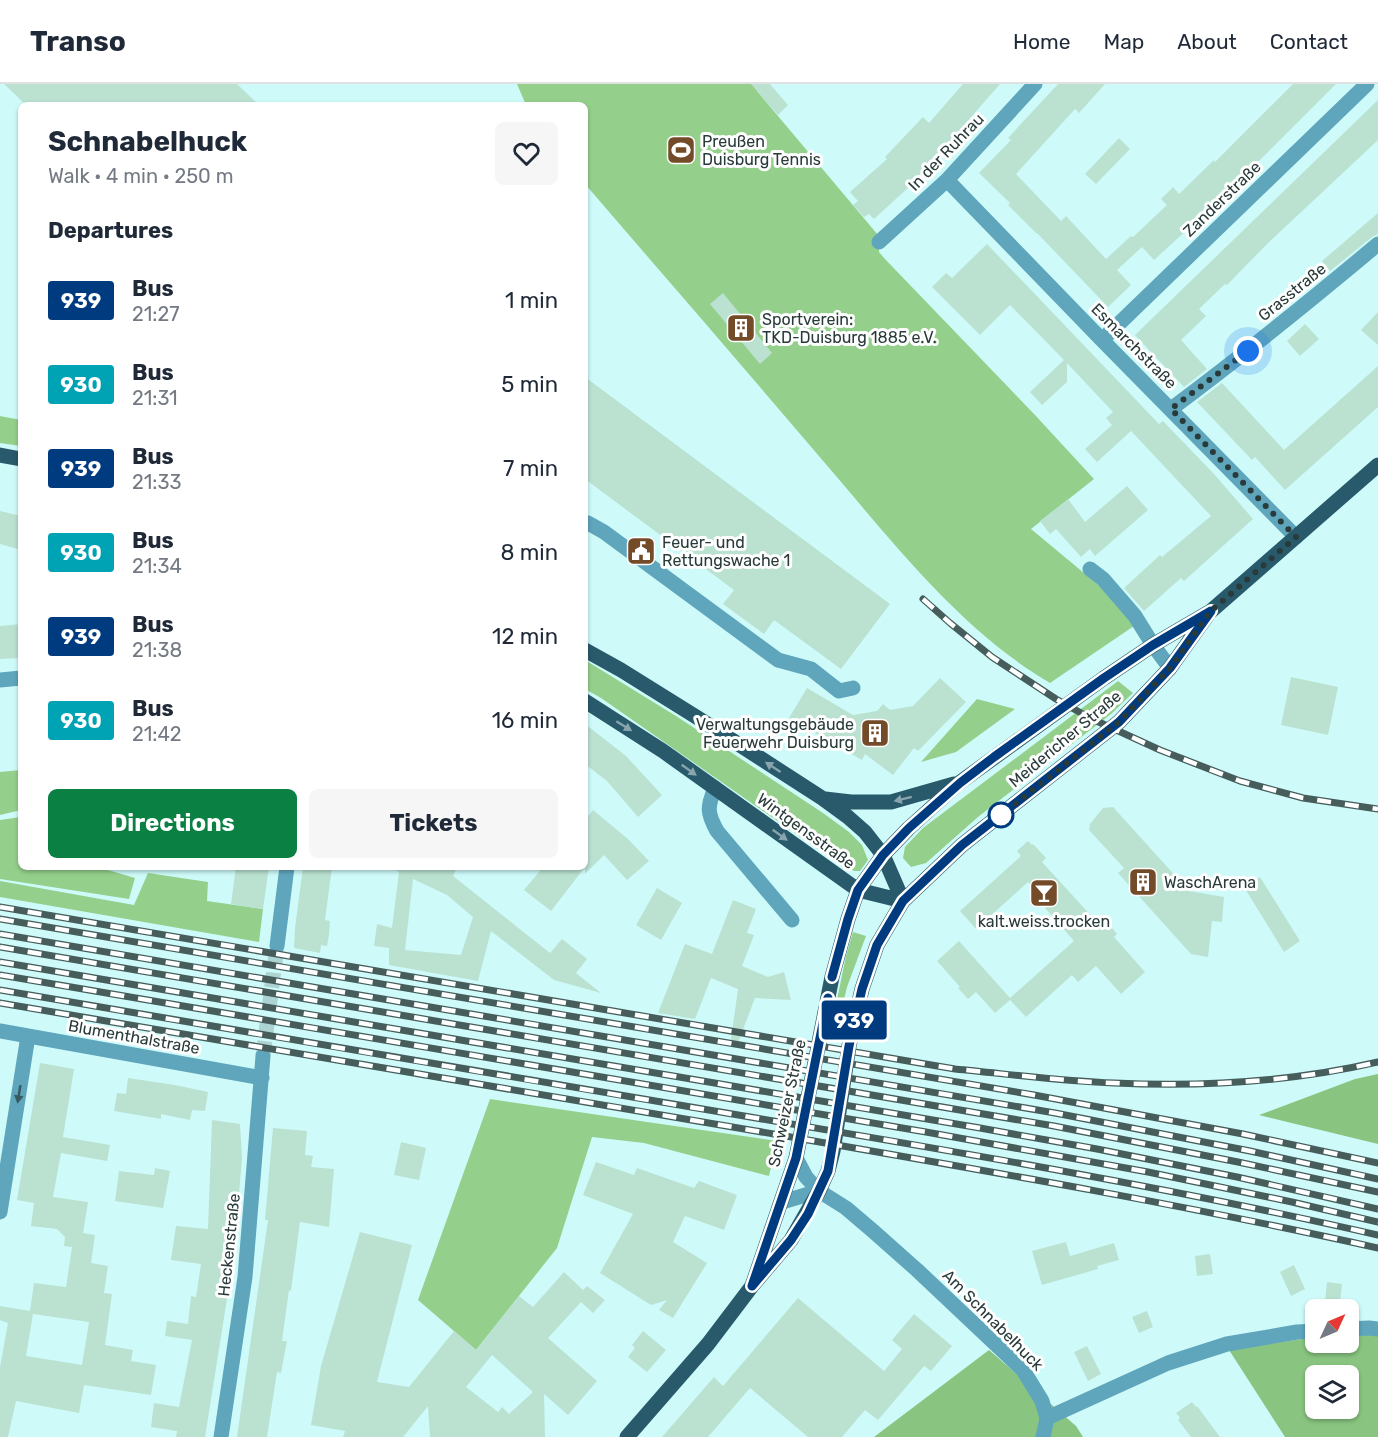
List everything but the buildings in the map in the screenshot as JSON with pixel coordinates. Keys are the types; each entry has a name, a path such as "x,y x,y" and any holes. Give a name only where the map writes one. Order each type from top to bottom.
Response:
{"main road":[{"path":"0,455 18,458"},
{"name":"Meidericher Straße","path":"858,890 883,855 909,828 960,783 1104,678 1153,645 1211,611 1378,465"},
{"name":"Meidericher Straße","path":"882,935 903,901 962,845 1119,722 1170,668 1211,611"},
{"name":"Wintgensstraße","path":"588,652 698,718 848,816 865,832 883,855 903,901"},
{"name":"Wintgensstraße","path":"588,703 663,751 858,890 903,901"},
{"name":"Wintgensstraße","path":"822,798 851,802 891,802 960,783"},
{"name":"Schweizer Straße","path":"752,1286 796,1158 832,977 858,890"},
{"name":"Schweizer Straße","path":"627,1437 708,1344 791,1240 819,1191 831,1161 849,1046 859,999 882,935"}],"street":[{"name":"In der Ruhrau","path":"879,242 947,180 1035,84"},
{"name":"Zanderstraße","path":"1102,340 1367,84"},
{"name":"Esmarchstraße","path":"947,180 1296,537"},
{"name":"Grasstraße","path":"1171,409 1294,315 1378,244"},
{"path":"588,523 604,532 778,660 811,669 839,690 853,688"},
{"path":"1090,569 1103,579 1135,616 1170,668"},
{"path":"0,680 18,678"},
{"path":"715,788 710,802 710,818 717,831 792,920"},
{"path":"277,945 287,870"},
{"name":"Blumenthalstraße","path":"0,1031 262,1078"},
{"path":"0,1212 28,1036"},
{"name":"Heckenstraße","path":"221,1437 245,1277 263,1056"},
{"name":"Am Schnabelhuck","path":"796,1158 806,1177 819,1191 846,1208 917,1270 1023,1371 1042,1401 1047,1418"},
{"path":"782,1202 819,1191"},
{"path":"1359,1328 1378,1329"},
{"path":"1043,1437 1047,1418 1168,1363 1227,1344 1305,1332"}],"green space":[{"path":"517,84 766,84 757,91 878,235 879,252 1094,479 1031,529 1108,593 1134,626 1050,683 1017,662 986,637 957,611 902,553 588,187 588,102 525,102"},
{"path":"0,416 18,419 18,446 0,443"},
{"path":"588,662 676,716 823,813 849,832 862,845 868,860 860,871 854,871 829,857 588,691"},
{"path":"1118,681 1133,693 1111,714 978,817 926,863 911,867 903,858 905,847 923,828"},
{"path":"977,699 1015,709 956,752 921,762"},
{"path":"18,770 18,811 0,815 0,772"},
{"path":"18,817 18,870 108,870 135,878 129,899 0,879 0,820"},
{"path":"148,873 208,882 207,901 263,909 259,942 0,897 0,881 134,905"},
{"path":"853,932 866,936 847,987 837,1031 831,1029"},
{"path":"1378,1074 1378,1144 1259,1115 1355,1079"},
{"path":"490,1099 777,1141 769,1176 644,1143 592,1137 557,1248 476,1350 418,1300"},
{"path":"1378,1334 1378,1437 1285,1437 1229,1350 1305,1339 1305,1353 1359,1353 1359,1335"},
{"path":"989,1350 1076,1426 1083,1437 874,1437"}],"tunnel":[{"path":"263,1056 277,946"}],"railway":[{"path":"923,599 992,657 1056,699 1090,718 1160,750 1240,781 1303,798 1378,809"},
{"path":"0,907 955,1069 1094,1082 1180,1084 1247,1082 1346,1069 1378,1062"},
{"path":"0,919 1034,1095 1243,1134 1378,1163"},
{"path":"0,934 1055,1113 1250,1151 1378,1179"},
{"path":"0,947 1054,1126 1378,1192"},
{"path":"0,962 980,1128 1237,1177 1378,1209"},
{"path":"0,975 926,1132 1148,1172 1378,1222"},
{"path":"0,990 990,1158 1223,1202 1378,1235"},
{"path":"0,1003 990,1172 1223,1215 1378,1248"}],"bus line":[{"name":"939","path":"828,998 796,1158 752,1286 791,1240 808,1214 828,1171 849,1046 862,989 877,945 903,901 962,845 1119,722 1170,668 1211,611 1153,645 994,757 960,783 909,828 883,855 858,890 832,977"}],"place":[{"name":"Preußen Duisburg Tennis","path":"681,150"},
{"name":"Sportverein: TKD-Duisburg 1885 e.V.","path":"741,328"},
{"name":"Feuer- und Rettungswache 1","path":"641,551"},
{"name":"Verwaltungsgebäude Feuerwehr Duisburg","path":"875,733"},
{"name":"WaschArena","path":"1143,882"},
{"name":"kalt.weiss.trocken","path":"1044,893"}],"route":[{"path":"1001,815 1119,722 1170,668 1211,611 1296,537 1171,409 1248,351"}]}
